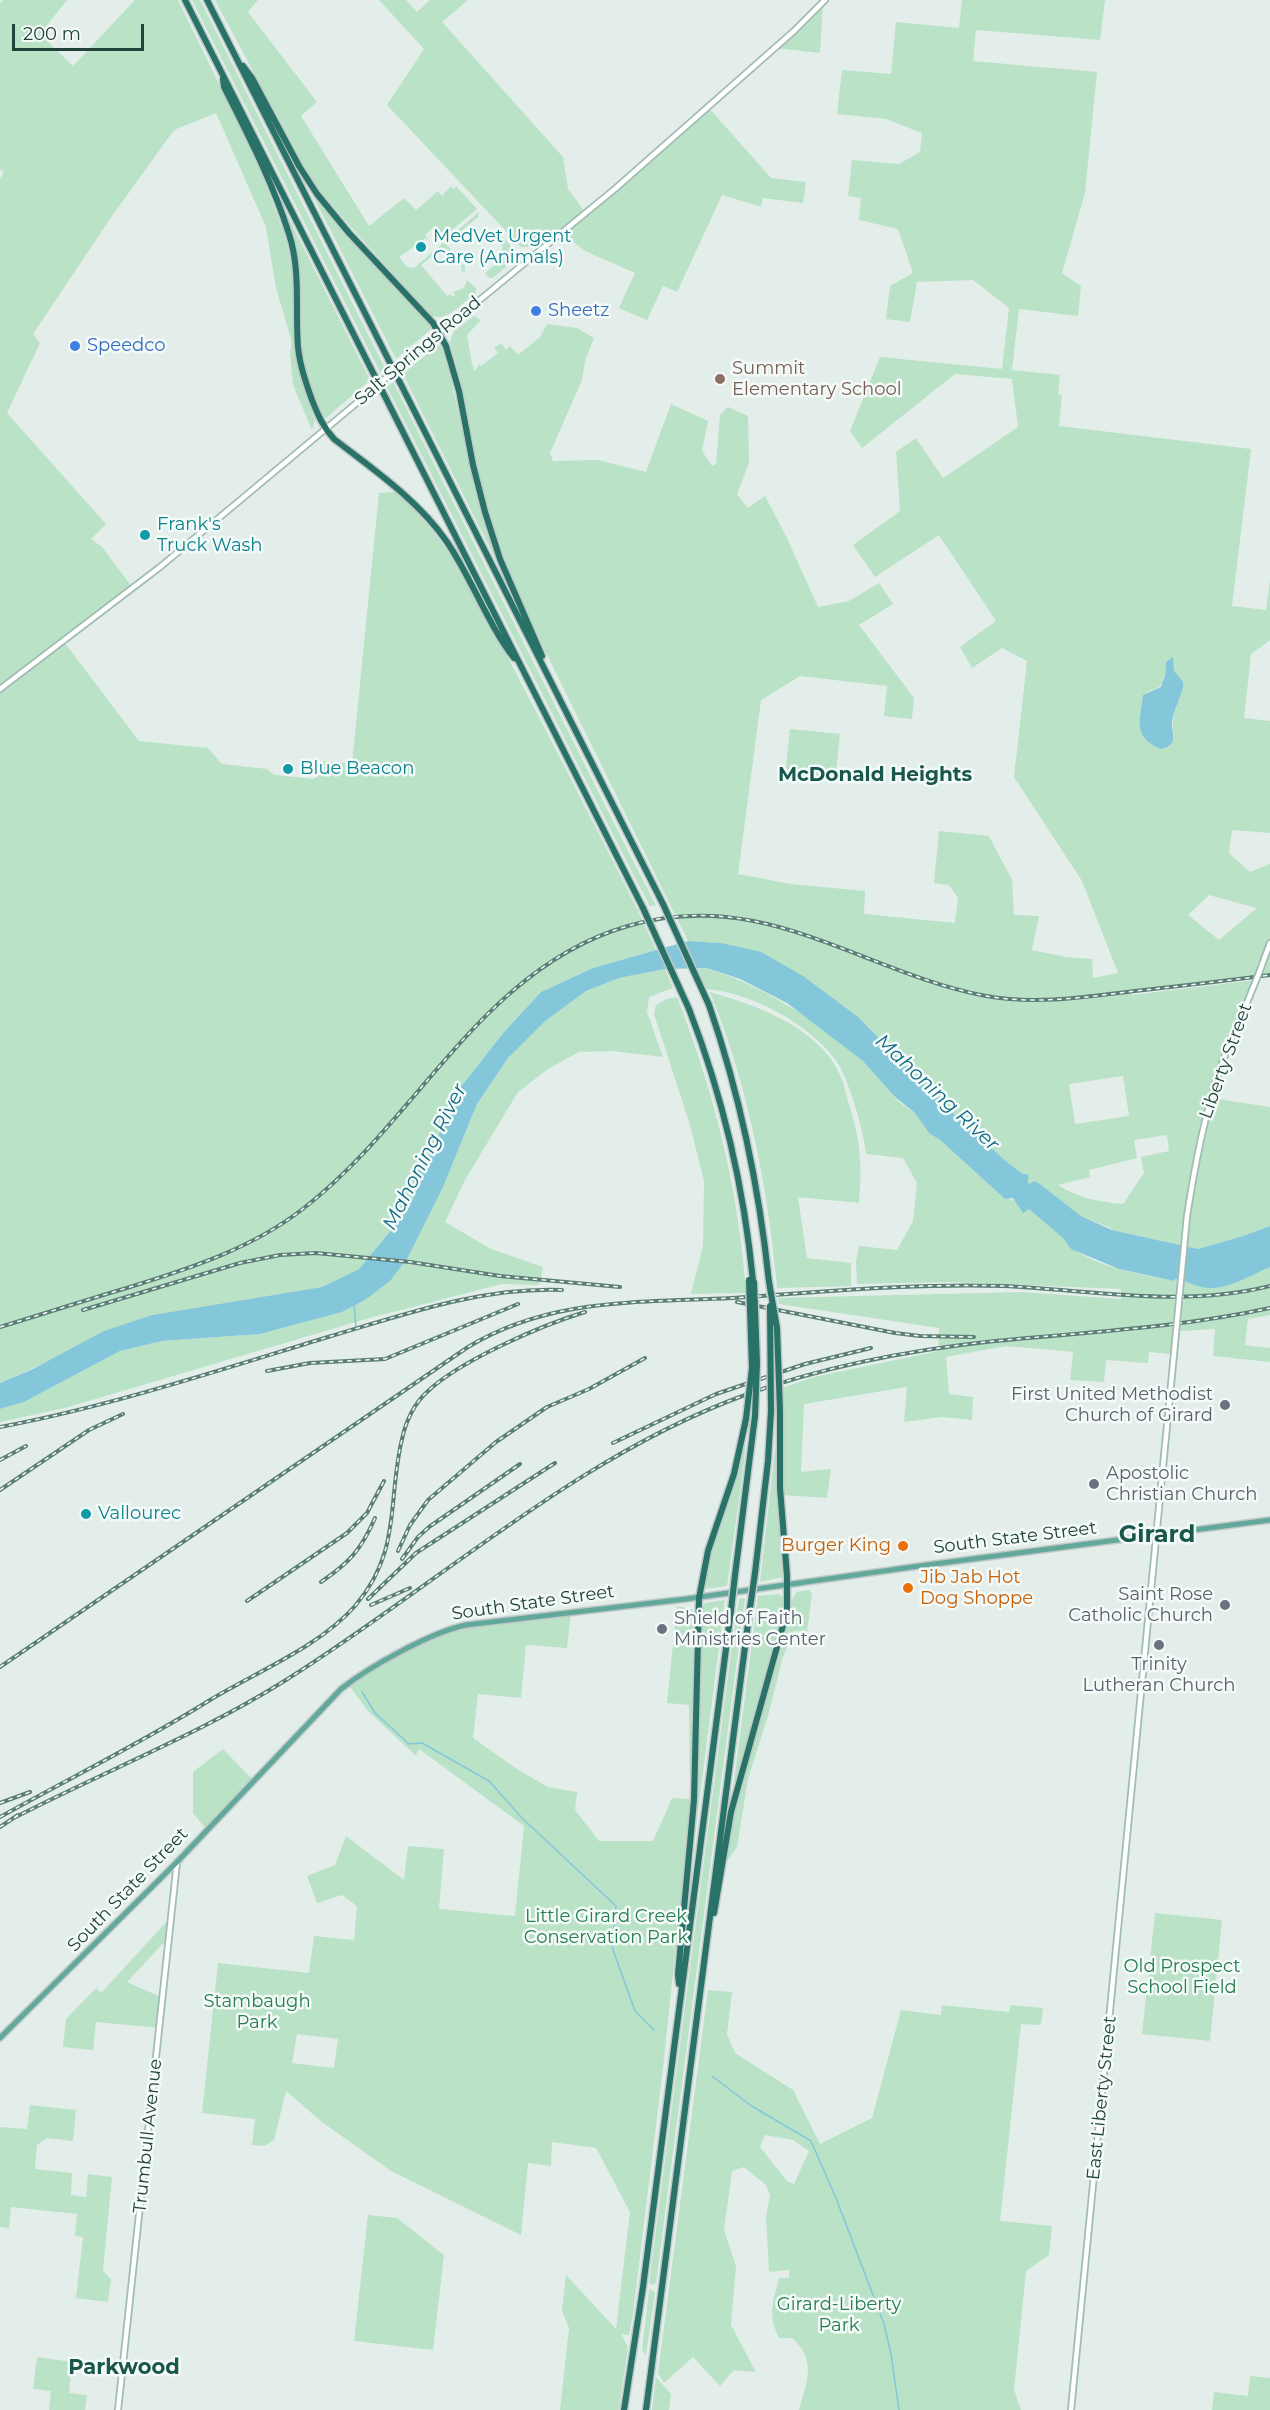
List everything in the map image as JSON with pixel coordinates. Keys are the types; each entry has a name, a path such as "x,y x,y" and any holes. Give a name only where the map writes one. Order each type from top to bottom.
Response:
{"highway":[{"path":"185,0 643,908 689,1008 724,1113 749,1235 757,1363 755,1416 640,2301 640,2324 626,2410"},
{"path":"207,0 663,904 708,1005 727,1058 746,1129 777,1328 780,1488 787,1586 785,1618 740,1776 724,1850 717,1904 709,1927"},
{"path":"232,50 252,78 299,166 317,194 349,233 433,323 446,346 454,370 478,487 500,559 550,679"},
{"path":"221,70 224,87 261,161 289,234 297,273 298,346 302,370 319,417 326,430 402,493 434,525 466,572 505,646 523,669"},
{"path":"680,1995 678,1974 694,1800 699,1598 708,1551 734,1474 746,1419 752,1368 751,1281"},
{"path":"646,2410 768,1461 772,1352 769,1282"}],"main road":[{"name":"South State Street","path":"0,2038 177,1862 341,1689 367,1670 445,1631 466,1625 699,1598 1270,1520"}],"street":[{"name":"Salt Springs Road","path":"0,688 139,583 326,430 438,333 616,188 794,31 825,0"},
{"name":"Liberty Street","path":"1173,1364 1187,1216 1206,1116 1218,1074 1270,943"},
{"name":"East Liberty Street","path":"1071,2410 1173,1364"},
{"name":"Trumbull Avenue","path":"118,2410 177,1862"}],"green space":[{"path":"3,0 67,0 40,34 73,66 135,0 178,0 258,164 286,238 293,275 296,360 315,421 312,430 293,385 290,353 292,342 276,288 266,227 216,113 174,130 112,216 33,334 40,343 7,413 106,524 91,539 102,547 133,588 64,642 139,741 208,748 222,764 267,769 275,775 314,779 322,771 323,761 352,764 379,493 395,492 433,531 464,576 637,909 643,908 638,911 656,950 593,968 541,992 504,1032 445,1107 444,1122 407,1211 359,1269 322,1287 152,1315 0,1383 0,179 4,172 0,169 0,3"},
{"path":"192,0 200,0 385,368 380,372"},
{"path":"215,0 258,0 248,12 317,102 301,116 369,226 404,198 416,210 438,191 442,196 451,186 454,190 456,186 477,209 445,236 435,226 425,235 430,242 426,238 399,257 407,267 414,268 479,212 478,217 446,244 465,267 465,272 461,271 462,267 447,249 442,248 421,265 447,296 450,294 453,297 455,295 453,292 464,288 467,280 476,288 476,292 454,311 443,317 430,315 319,191"},
{"path":"379,0 406,0 417,12 430,0 468,0 442,22 563,157 568,189 585,212 708,107 771,178 806,182 803,203 763,198 761,207 722,195 677,292 663,286 647,320 619,308 635,273 585,251 561,233 579,217 530,247 521,247 387,105 424,49"},
{"path":"962,0 1105,0 1100,40 976,30 973,61 1097,72 1085,193 1062,273 1081,286 1078,316 1019,309 1012,370 1060,375 1058,394 1062,395 1059,426 1251,449 1232,606 1266,610 1270,581 1270,640 1251,654 1244,718 1270,721 1270,833 1232,830 1229,853 1250,872 1270,864 1270,975 1131,992 1132,995 1256,980 1211,1098 1270,1107 1270,1226 1198,1249 1112,1230 1081,1216 1040,1184 1030,1184 1026,1181 1028,1177 1007,1162 947,1108 888,1047 721,943 688,941 521,602 496,538 478,471 460,379 450,342 454,331 474,316 481,320 467,335 475,371 479,364 481,366 498,353 494,348 501,343 506,350 510,346 518,355 540,337 547,324 577,328 594,338 585,361 582,380 550,453 553,461 598,460 646,472 671,404 708,421 702,451 712,466 716,464 720,415 728,407 748,416 749,463 737,494 748,508 765,496 818,607 849,601 879,583 893,604 859,625 914,698 912,719 884,716 887,686 800,676 761,700 738,874 791,884 865,891 864,914 955,923 958,898 949,885 934,883 939,831 989,836 1012,880 1014,915 1039,916 1032,950 1066,957 1092,959 1093,978 1118,973 1082,881 1014,777 1027,661 1002,648 972,668 960,647 996,621 939,535 875,577 853,545 900,511 896,452 916,438 943,478 1018,427 1012,379 955,374 862,448 850,431 880,357 1002,369 1009,308 973,280 917,282 910,322 886,319 890,286 913,273 898,229 859,220 861,198 848,196 852,160 899,164 920,152 922,133 886,119 837,114 842,70 891,74 896,22 959,28","holes":["1173,660 1174,671 1183,688 1174,718 1172,742 1160,749 1145,739 1140,720 1143,695 1162,684 1165,668","1209,895 1256,908 1219,940 1188,915","1123,1076 1129,1116 1075,1124 1069,1084","1167,1135 1169,1151 1141,1157 1144,1173 1123,1204 1089,1199 1058,1185 1090,1177 1089,1170 1137,1158 1134,1140"]},
{"path":"823,3 820,53 774,48"},
{"path":"310,190 430,323 430,330 396,359"},
{"path":"285,211 370,380 326,418 321,415 303,363 299,263"},
{"path":"499,237 503,237 514,250 515,259 493,278 489,278 485,273 499,261 503,247"},
{"path":"437,345 442,347 480,507 498,559 496,560 403,374"},
{"path":"393,382 656,905 650,906 635,878 387,387"},
{"path":"790,729 840,734 835,781 785,775"},
{"path":"707,968 770,995 828,1032 863,1061 898,1101 914,1112 931,1133 1005,1199 1019,1202 1027,1207 1061,1236 1071,1248 1085,1256 1122,1270 1174,1281 1174,1279 1207,1288 1223,1287 1270,1267 1270,1315 1248,1319 1245,1345 1270,1348 1270,1362 1213,1356 1215,1329 1180,1331 1178,1355 1149,1352 1148,1363 1106,1360 1104,1382 1070,1380 1073,1352 1006,1346 946,1357 949,1394 973,1397 972,1420 942,1417 904,1422 907,1387 804,1404 801,1472 831,1469 827,1498 784,1495 782,1388 814,1377 938,1351 939,1328 779,1304 778,1298 1021,1292 1121,1299 1121,1289 953,1282 857,1284 856,1261 859,1246 897,1250 913,1221 917,1183 903,1158 866,1154 851,1093 842,1070 826,1048 795,1022 777,1012 738,995 702,989 693,969"},
{"path":"665,969 673,988 649,997 647,1012 663,1057 613,1051 579,1052 548,1069 518,1092 465,1180 445,1222 491,1249 543,1267 539,1285 502,1284 366,1319 65,1408 0,1422 0,1409 24,1402 120,1351 162,1341 260,1334 342,1312 365,1300 408,1257 443,1187 477,1104 508,1058 544,1022 586,991 619,978"},
{"path":"710,992 766,1012 803,1032 832,1060 841,1077 854,1120 858,1144 859,1203 798,1197 807,1258 851,1263 851,1286 777,1288 762,1175 746,1100"},
{"path":"677,997 702,1069 723,1142 743,1255 746,1293 691,1294 703,1246 704,1181 690,1125 654,1014 656,1005"},
{"path":"746,1435 727,1586 705,1589 703,1585 713,1547"},
{"path":"775,1449 777,1449 783,1577 760,1582"},
{"path":"809,1590 812,1593 807,1632 794,1631 783,1657 768,1716 748,1779 737,1847 727,1861 742,1778 783,1643 792,1601 797,1592"},
{"path":"778,1594 784,1598 782,1620 733,1789 758,1596"},
{"path":"745,1598 656,2283 653,2285 649,2283 731,1653 739,1599"},
{"path":"725,1600 695,1827 702,1608 705,1603"},
{"path":"677,1606 692,1609 696,1618 690,1813 663,2068 633,2314 629,2335 621,2334 628,2347 619,2410 560,2410 569,2328 562,2311 566,2275 616,2329 630,2212 596,2148 552,2142 551,2166 528,2163 521,2235 391,2171 322,2122 286,2091 274,2140 264,2146 252,2145 255,2119 202,2113 218,1963 309,1973 314,1936 354,1940 357,1906 342,1895 317,1903 307,1876 335,1865 346,1836 404,1880 408,1846 444,1849 439,1909 515,1916 524,1826 419,1749 416,1756 368,1711 348,1684 367,1670 452,1628 571,1612 567,1648 526,1645 521,1698 478,1694 473,1738 517,1769 548,1787 577,1792 575,1810 599,1841 653,1841 672,1798 690,1799 689,1705 667,1703","holes":["297,2034 338,2039 334,2068 292,2063"]},
{"path":"223,1749 254,1781 207,1830 193,1813 193,1772"},
{"name":"Old Prospect School Field","path":"1155,1913 1222,1920 1210,2041 1142,2034"},
{"path":"171,1917 169,1937 127,1982 163,1998 160,2028 96,2022 93,2050 63,2047 66,2019 96,1988 101,1993"},
{"name":"Girard-Liberty Park","path":"708,1990 732,1992 727,2034 735,2053 793,2090 820,2144 872,2118 901,2010 941,2015 942,2005 1009,2012 1011,2005 1043,2008 1041,2025 1021,2024 1000,2221 1052,2226 1049,2255 1026,2271 1014,2390 1021,2410 799,2410 808,2372 805,2355 792,2338 779,2338 772,2315 779,2278 789,2278 789,2270 769,2272 766,2216 770,2195 766,2185 744,2167 732,2171 724,2230 736,2266 731,2325 756,2372 734,2370 720,2386 693,2357 664,2383 658,2373","holes":["765,2135 793,2140 809,2151 794,2184 787,2181 760,2147"]},
{"path":"30,2105 76,2110 73,2141 47,2138 37,2145 35,2169 72,2173 71,2195 86,2197 88,2174 112,2177 103,2271 111,2279 108,2302 76,2298 83,2237 75,2236 77,2214 11,2207 9,2228 0,2227 0,2127 27,2129"},
{"path":"368,2215 397,2218 444,2255 433,2350 354,2341"},
{"path":"649,2290 655,2293 646,2355 642,2350"},
{"path":"37,2357 72,2362 69,2393 87,2395 85,2410 49,2410 51,2391 33,2389"},
{"path":"1250,2376 1270,2378 1270,2410 1212,2410 1214,2392 1248,2396"},
{"path":"656,2377 671,2394 669,2410 652,2410"}],"water":[{"path":"1173,657 1174,671 1183,682 1183,688 1172,722 1172,742 1160,749 1145,739 1140,727 1140,713 1143,695 1161,687 1166,662"},
{"path":"688,941 721,943 761,952 803,976 858,1017 947,1108 1007,1162 1023,1174 1027,1174 1029,1178 1027,1181 1030,1184 1034,1181 1040,1184 1081,1216 1112,1230 1198,1249 1270,1226 1270,1267 1223,1287 1207,1288 1175,1279 1174,1281 1119,1269 1071,1249 1063,1238 1029,1209 1023,1213 1013,1198 1005,1199 939,1139 930,1134 914,1112 896,1098 863,1061 787,1003 740,979 707,968 665,969 619,978 586,991 544,1022 508,1058 477,1104 443,1187 408,1257 390,1281 365,1300 342,1312 260,1334 162,1341 120,1351 24,1402 0,1409 0,1383 33,1369 104,1331 152,1315 322,1287 359,1269 407,1211 419,1185 413,1182 420,1165 428,1159 444,1122 445,1107 504,1032 541,992 593,968"}],"waterway":[{"path":"354,1304 356,1327"},
{"path":"362,1692 375,1713 409,1744 422,1743 489,1781 523,1819 616,1906 612,1947 635,2011 654,2030"},
{"path":"712,2076 750,2105 811,2141 836,2198 884,2324 899,2410"}],"railway":[{"path":"0,1327 153,1280 221,1255 264,1235 304,1208 345,1172 491,1010 532,975 577,947 628,926 677,917 724,917 768,924 811,937 940,984 1005,999 1080,998 1270,975"},
{"path":"83,1310 240,1263 280,1255 316,1253 410,1262 500,1276 620,1287"},
{"path":"0,1667 468,1347 499,1331 531,1319 563,1311 629,1303 902,1287 1004,1286 1171,1297 1204,1296 1270,1286"},
{"path":"0,1427 124,1398 444,1304 502,1293 562,1290"},
{"path":"737,1302 895,1333 974,1337"},
{"path":"267,1371 310,1363 385,1359 518,1304"},
{"path":"14,1818 253,1700 342,1643 565,1487 683,1421 745,1395 806,1376 900,1354 995,1341 1167,1325 1270,1308"},
{"path":"0,1817 286,1658 340,1621 370,1586 387,1546 402,1439 414,1407 441,1380 480,1356 525,1335 585,1312"},
{"path":"613,1443 716,1394 805,1364 871,1348"},
{"path":"398,1551 410,1525 428,1500 496,1442 547,1407 589,1389 645,1358"},
{"path":"0,1490 89,1430 123,1414"},
{"path":"0,1460 26,1446"},
{"path":"368,1599 416,1553 555,1463"},
{"path":"402,1559 418,1537 429,1527 520,1464"},
{"path":"247,1601 347,1533 367,1513 384,1481"},
{"path":"321,1582 353,1555 365,1539 375,1518"},
{"path":"371,1605 410,1588"},
{"path":"0,1803 30,1792"},
{"path":"0,1827 18,1815"}],"place":[{"name":"MedVet Urgent Care (Animals)","path":"421,247"},
{"name":"Sheetz","path":"536,311"},
{"name":"Speedco","path":"75,346"},
{"name":"Summit Elementary School","path":"720,379"},
{"name":"Frank's Truck Wash","path":"145,535"},
{"name":"Blue Beacon","path":"288,769"},
{"name":"First United Methodist Church of Girard","path":"1225,1405"},
{"name":"Apostolic Christian Church","path":"1094,1484"},
{"name":"Vallourec","path":"86,1514"},
{"name":"Burger King","path":"903,1546"},
{"name":"Jib Jab Hot Dog Shoppe","path":"908,1588"},
{"name":"Saint Rose Catholic Church","path":"1225,1605"},
{"name":"Shield of Faith Ministries Center","path":"662,1629"},
{"name":"Trinity Lutheran Church","path":"1159,1645"}],"district":[{"name":"McDonald Heights","path":"875,775"},
{"name":"Girard","path":"1157,1535"},
{"name":"Parkwood","path":"124,2368"}],"water label":[{"name":"Mahoning River","path":"937,1093"},
{"name":"Mahoning River","path":"425,1157"}],"park label":[{"name":"Little Girard Creek Conservation Park","path":"606,1927"},
{"name":"Stambaugh Park","path":"257,2012"}]}
